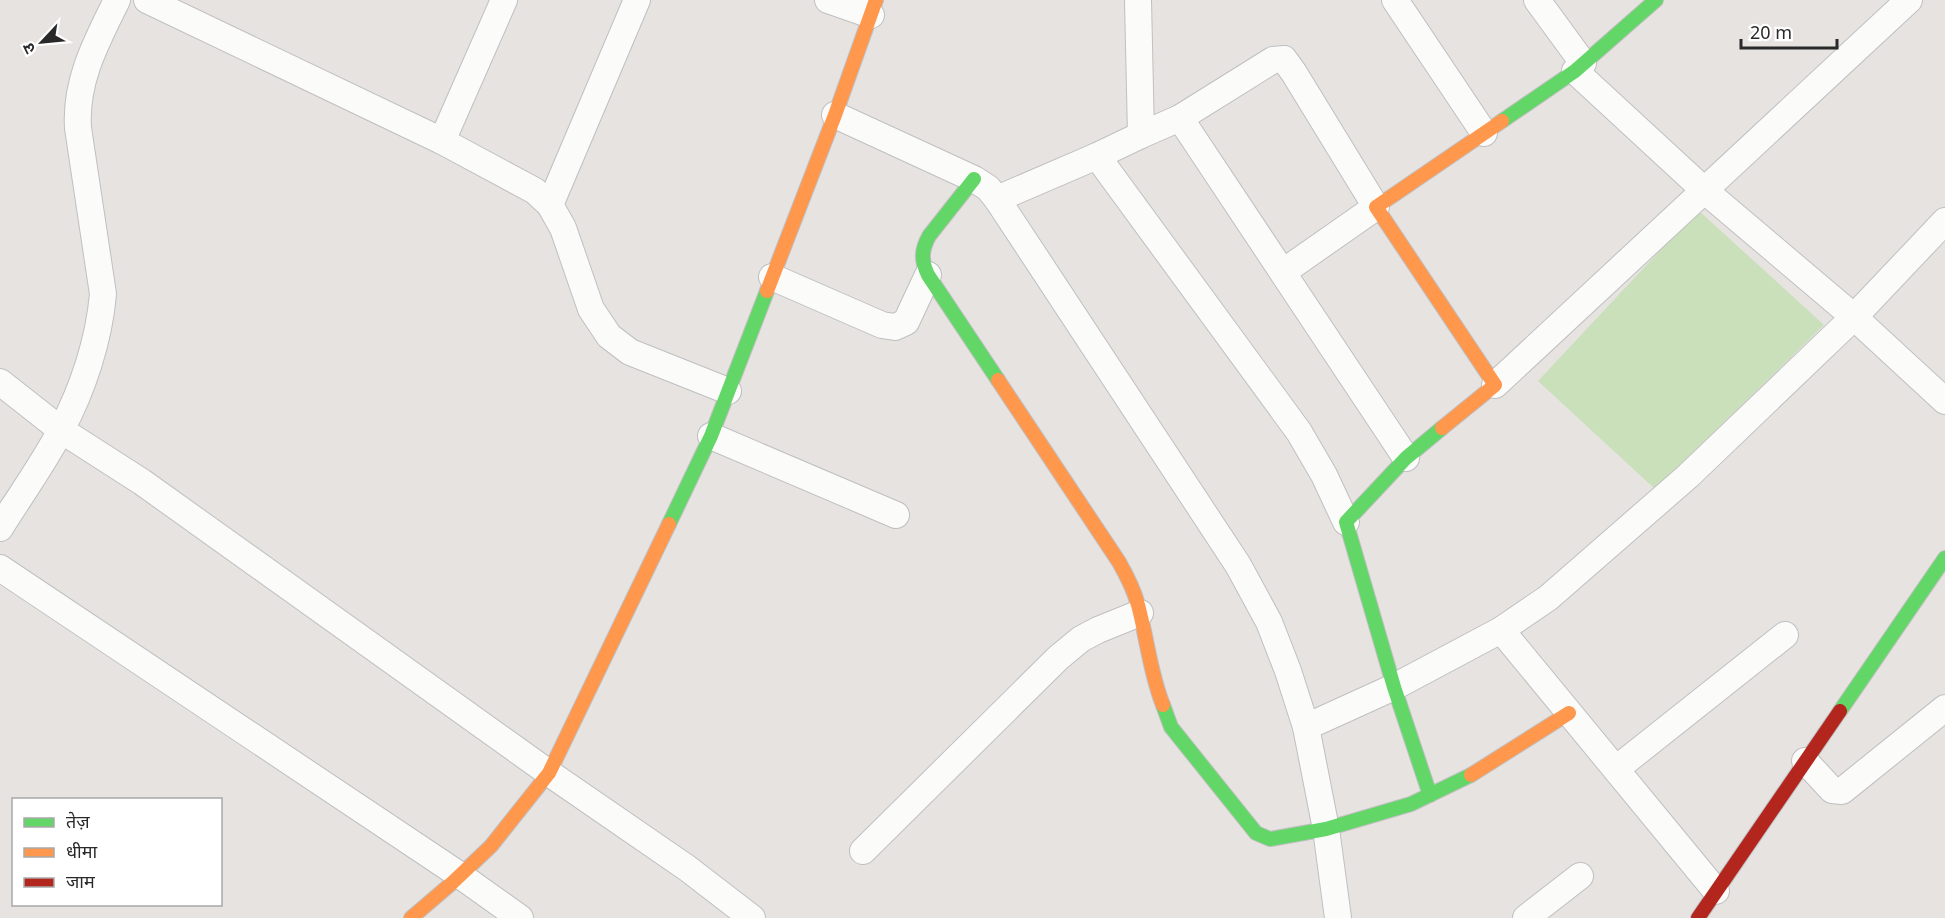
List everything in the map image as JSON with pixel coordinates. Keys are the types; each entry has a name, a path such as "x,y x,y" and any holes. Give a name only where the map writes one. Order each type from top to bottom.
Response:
{"street":[{"path":"0,528 61,430 74,403 101,317 103,294 76,110 88,61 117,0"},
{"path":"442,141 504,0"},
{"path":"550,205 637,0"},
{"path":"411,918 461,876 516,817 549,773 711,436 835,115 873,8 828,0"},
{"path":"1138,0 1141,135"},
{"path":"1395,0 1484,133"},
{"path":"1537,0 1579,67 1704,190 1854,317 1945,401"},
{"path":"1283,272 1579,67 1656,0"},
{"path":"1346,522 1406,458 1495,386 1909,0"},
{"path":"153,2 442,141 535,191 550,205 563,228 591,309 609,336 630,352 728,391"},
{"path":"997,199 1180,117 1273,60 1284,59 1376,207 1495,386"},
{"path":"835,115 974,179 988,188 1238,565 1269,622 1306,727 1326,830 1338,918"},
{"path":"1180,117 1406,458"},
{"path":"1097,156 1299,432 1324,474 1346,522 1394,687 1430,795"},
{"path":"974,179 930,234 922,252 923,265 1129,580 1140,613 1155,686 1171,727 1256,833 1270,839 1326,830 1411,804 1480,769 1569,713"},
{"path":"1306,727 1394,687 1501,630 1548,598 1688,476 1854,317 1945,221"},
{"path":"772,277 882,325 895,327 906,321 928,275"},
{"path":"0,382 61,430 142,482 549,773 687,868 752,918"},
{"path":"711,436 896,515"},
{"path":"1698,918 1945,558"},
{"path":"0,568 461,876 520,918"},
{"path":"863,851 1058,658 1081,639 1140,613"},
{"path":"1501,630 1716,891"},
{"path":"1616,769 1785,635"},
{"path":"1805,760 1832,790 1842,791 1945,708"},
{"path":"1526,918 1580,876"}],"green space":[{"path":"1698,210 1824,325 1655,489 1538,381"}],"traffic: fast":[{"path":"1502,121 1575,71 1656,0"},
{"path":"974,179 929,236 924,246 923,260 928,275 998,380"},
{"path":"669,524 711,436 767,291"},
{"path":"1430,795 1394,687 1346,522 1406,458 1442,428"},
{"path":"1840,711 1945,558"},
{"path":"1163,705 1171,727 1256,833 1270,839 1326,829 1411,804 1471,775"}],"traffic: slow":[{"path":"767,291 835,115 876,0"},
{"path":"1442,428 1495,385 1376,207 1502,121"},
{"path":"998,380 1119,562 1138,605 1155,681 1163,705"},
{"path":"411,918 491,846 549,773 669,524"},
{"path":"1471,775 1569,713"}],"traffic: jam":[{"path":"1698,918 1840,711"}]}
